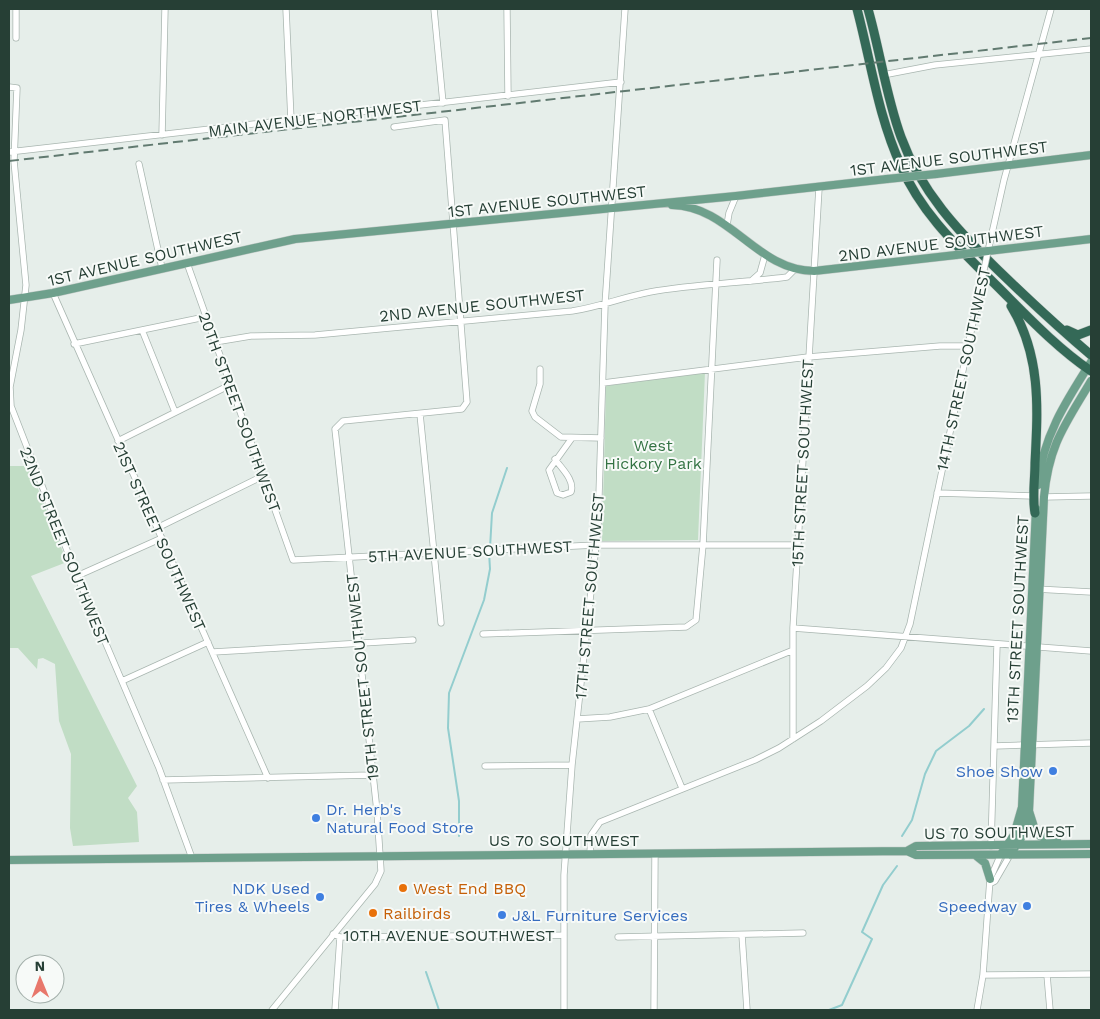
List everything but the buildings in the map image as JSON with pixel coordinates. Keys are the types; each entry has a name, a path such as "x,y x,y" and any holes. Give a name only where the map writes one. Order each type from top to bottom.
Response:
{"highway":[{"path":"857,9 876,94 890,140 901,168 932,218 1004,293 1090,367"},
{"path":"868,9 883,74 901,138 927,191 958,230 1045,316 1091,355"},
{"path":"1004,293 1023,325 1034,360 1038,407 1035,513"},
{"path":"1045,316 1078,335 1091,330"}],"main road":[{"name":"1ST AVENUE SOUTHWEST","path":"9,300 53,293 295,239 820,188 1091,155"},
{"name":"2ND AVENUE SOUTHWEST","path":"650,205 676,205 697,209 727,225 764,255 794,270 814,271 1091,239"},
{"name":"13TH STREET SOUTHWEST","path":"1036,589 1035,513 1044,449 1054,423 1090,367"},
{"name":"13TH STREET SOUTHWEST","path":"1005,854 1024,831 1029,810 1029,745 1036,589 1048,462 1053,447 1091,381"},
{"name":"13TH STREET SOUTHWEST","path":"1012,845 1021,815 1029,745"},
{"path":"1029,810 1036,832 1045,839 1091,842"},
{"name":"US 70 SOUTHWEST","path":"907,851 916,846 991,846 1091,842"},
{"name":"US 70 SOUTHWEST","path":"9,860 907,851 916,855 1091,854"},
{"path":"975,855 983,860 990,881"}],"street":[{"path":"16,9 16,38"},
{"path":"162,135 165,9"},
{"path":"286,9 291,120"},
{"path":"434,9 443,103"},
{"path":"507,9 508,96"},
{"name":"17TH STREET SOUTHWEST","path":"564,1010 566,854 572,765 596,545 605,305 613,209 625,9"},
{"name":"14TH STREET SOUTHWEST","path":"590,854 591,835 600,822 755,760 793,739 822,721 874,680 897,655 906,638 988,251 1051,9"},
{"path":"883,74 935,65 1091,48"},
{"name":"MAIN AVENUE NORTHWEST","path":"11,152 621,82"},
{"name":"22ND STREET SOUTHWEST","path":"9,87 17,88 16,145 11,152 14,161 25,272 24,298 10,387 11,406 77,576 163,780 192,858"},
{"path":"394,127 445,120 467,402 466,407 462,409 420,414 442,623"},
{"path":"139,164 162,268"},
{"name":"15TH STREET SOUTHWEST","path":"793,739 792,628 820,188"},
{"path":"727,225 729,213 736,196"},
{"path":"748,282 760,273 764,255"},
{"path":"483,634 686,627 694,622 697,615 703,545 717,260"},
{"name":"20TH STREET SOUTHWEST","path":"187,263 293,560"},
{"name":"2ND AVENUE SOUTHWEST","path":"215,342 252,336 315,335 572,311 605,305 621,297 644,293 787,277 794,270"},
{"name":"21ST STREET SOUTHWEST","path":"53,293 268,778"},
{"path":"74,344 206,317"},
{"path":"142,330 175,412"},
{"path":"603,383 808,357 940,346 968,346"},
{"path":"540,369 540,384 533,406 533,414 557,435 572,438 601,438"},
{"path":"118,441 230,385"},
{"name":"19TH STREET SOUTHWEST","path":"272,1010 375,884 381,872 381,856 336,426 342,421 420,414"},
{"path":"555,459 564,469 572,488 571,492 563,495 557,493 549,474 550,466 555,459 572,438"},
{"path":"157,528 262,476"},
{"path":"937,493 1034,496"},
{"path":"1044,497 1091,496"},
{"path":"77,576 162,538"},
{"name":"5TH AVENUE SOUTHWEST","path":"293,560 596,545 797,545"},
{"path":"1036,589 1091,592"},
{"path":"792,628 906,638 1091,650"},
{"path":"213,652 233,649 413,640"},
{"path":"122,681 208,642"},
{"path":"991,846 997,644"},
{"path":"577,719 610,717 649,709 791,652"},
{"path":"649,709 682,788"},
{"path":"994,746 1091,744"},
{"path":"485,766 572,765"},
{"path":"163,780 372,774"},
{"path":"654,1010 655,854"},
{"name":"13TH STREET SOUTHWEST","path":"977,1010 983,975 986,912 990,881 1005,854"},
{"path":"618,937 803,933"},
{"name":"10TH AVENUE SOUTHWEST","path":"334,934 340,938 564,936"},
{"path":"742,935 748,1010"},
{"path":"335,1010 340,938"},
{"path":"983,975 1091,974"},
{"path":"1047,975 1050,1010"}],"green space":[{"name":"West Hickory Park","path":"705,372 698,540 602,541 606,386"},
{"path":"9,466 29,466 67,562 31,576 137,786 128,798 137,812 139,842 73,846 70,828 71,754 59,721 55,664 43,658 38,659 37,669 18,648 9,648"}],"waterway":[{"path":"490,548 492,513 507,468"},
{"path":"459,836 459,801 448,728 449,693 484,600 490,569 489,552"},
{"path":"902,836 912,820 925,774 936,751 969,726 984,709"},
{"path":"805,1010 829,1010 842,1005 872,939 862,932 883,885 897,866"},
{"path":"426,972 439,1010"}],"railway":[{"path":"9,161 1091,38"}],"place":[{"name":"Shoe Show","path":"1053,771"},
{"name":"Dr. Herb's Natural Food Store","path":"316,818"},
{"name":"West End BBQ","path":"403,888"},
{"name":"NDK Used Tires & Wheels","path":"320,897"},
{"name":"Speedway","path":"1027,906"},
{"name":"Railbirds","path":"373,913"},
{"name":"J&L Furniture Services","path":"502,915"}]}
